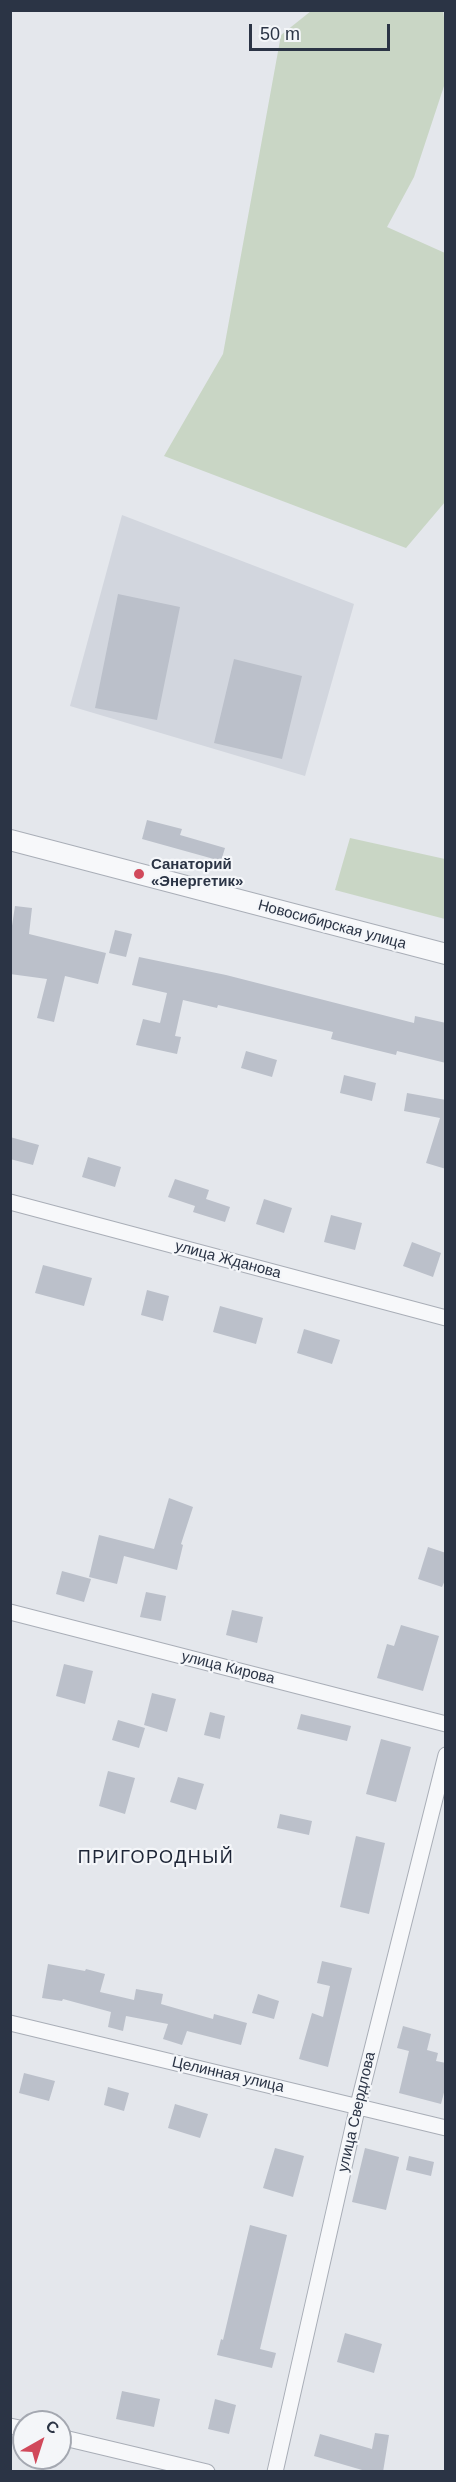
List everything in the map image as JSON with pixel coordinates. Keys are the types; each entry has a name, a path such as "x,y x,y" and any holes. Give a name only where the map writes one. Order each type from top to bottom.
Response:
{"street":[{"name":"Новосибирская улица","path":"10,840 446,954"},
{"name":"улица Жданова","path":"10,1202 446,1318"},
{"name":"улица Кирова","path":"10,1612 446,1724"},
{"name":"улица Свердлова","path":"275,2472 358,2105 446,1755"},
{"name":"Целинная улица","path":"10,2023 446,2128"},
{"path":"72,2440 207,2472"}],"shaded area":[{"path":"122,515 354,604 305,776 70,706"}],"green space":[{"path":"311,11 443,11 446,30 445,83 414,177 387,227 445,253 445,502 406,548 164,456 223,354 281,35"},
{"path":"350,838 445,859 445,919 335,890"}],"building":[{"path":"118,594 180,607 157,720 95,708"},
{"path":"234,659 302,676 282,759 214,743"},
{"path":"147,820 182,829 180,835 225,848 221,861 142,839"},
{"path":"15,906 32,908 29,934 106,953 98,984 65,976 54,1022 37,1018 47,979 10,974 10,939"},
{"path":"115,930 132,934 126,957 109,953"},
{"path":"139,957 226,975 414,1023 415,1016 446,1023 446,1063 397,1051 396,1055 331,1039 333,1032 218,1005 217,1008 183,1000 175,1036 181,1037 177,1054 136,1045 143,1019 160,1023 167,993 132,985"},
{"path":"246,1051 277,1060 272,1077 241,1068"},
{"path":"344,1075 376,1083 372,1101 340,1093"},
{"path":"407,1093 446,1100 446,1169 426,1163 440,1118 404,1111"},
{"path":"10,1137 39,1145 33,1165 10,1159"},
{"path":"88,1157 121,1167 115,1187 82,1177"},
{"path":"175,1179 209,1190 206,1199 230,1207 225,1222 193,1212 195,1206 168,1197"},
{"path":"264,1199 292,1208 284,1233 256,1224"},
{"path":"331,1215 362,1223 355,1250 324,1242"},
{"path":"412,1242 441,1253 433,1277 403,1266"},
{"path":"43,1265 92,1278 84,1306 35,1293"},
{"path":"147,1290 169,1296 163,1321 141,1315"},
{"path":"220,1306 263,1318 256,1344 213,1332"},
{"path":"304,1329 340,1340 332,1364 297,1353"},
{"path":"169,1498 193,1507 181,1544 183,1545 177,1570 124,1556 117,1584 89,1577 99,1535 154,1549"},
{"path":"428,1547 446,1553 446,1578 442,1587 418,1579"},
{"path":"62,1571 91,1579 84,1602 56,1594"},
{"path":"146,1592 166,1596 161,1621 140,1617"},
{"path":"232,1610 263,1617 257,1643 226,1635"},
{"path":"401,1625 439,1636 423,1691 377,1678 387,1644 394,1646"},
{"path":"64,1664 93,1671 85,1704 56,1696"},
{"path":"152,1693 176,1699 167,1732 144,1725"},
{"path":"210,1712 225,1716 220,1739 204,1735"},
{"path":"301,1714 351,1726 347,1741 297,1729"},
{"path":"118,1720 145,1728 139,1748 112,1740"},
{"path":"381,1739 411,1747 396,1802 366,1794"},
{"path":"108,1771 135,1778 125,1814 99,1806"},
{"path":"178,1777 204,1784 196,1810 170,1802"},
{"path":"280,1814 312,1821 309,1835 277,1828"},
{"path":"356,1836 385,1843 369,1914 340,1907"},
{"path":"322,1961 352,1968 328,2067 299,2059 312,2013 323,2017 330,1986 317,1983"},
{"path":"48,1964 105,1974 100,1992 134,2000 136,1989 163,1994 161,2004 213,2019 214,2014 247,2023 241,2045 187,2031 182,2045 163,2039 168,2024 126,2016 123,2031 108,2027 111,2012 63,1999 62,2001 42,1998"},
{"path":"258,1994 279,2001 274,2019 252,2013"},
{"path":"403,2026 431,2034 427,2050 438,2053 436,2061 446,2063 446,2085 441,2104 399,2093 409,2051 397,2048"},
{"path":"24,2073 55,2081 49,2101 19,2093"},
{"path":"108,2087 129,2093 124,2111 104,2105"},
{"path":"175,2104 208,2114 200,2138 168,2128"},
{"path":"275,2148 304,2156 293,2197 263,2188"},
{"path":"365,2148 399,2157 386,2210 352,2202"},
{"path":"409,2156 434,2162 431,2176 406,2170"},
{"path":"250,2225 287,2235 260,2349 276,2353 272,2368 217,2355 221,2339 223,2340"},
{"path":"345,2333 382,2344 374,2373 337,2362"},
{"path":"122,2391 160,2399 154,2427 116,2419"},
{"path":"215,2399 236,2405 229,2434 208,2429"},
{"path":"375,2433 389,2435 383,2472 369,2472 314,2456 320,2434 372,2449"}],"place":[{"name":"Санаторий «Энергетик»","path":"139,874"}],"district":[{"name":"ПРИГОРОДНЫЙ","path":"156,1858"}]}
